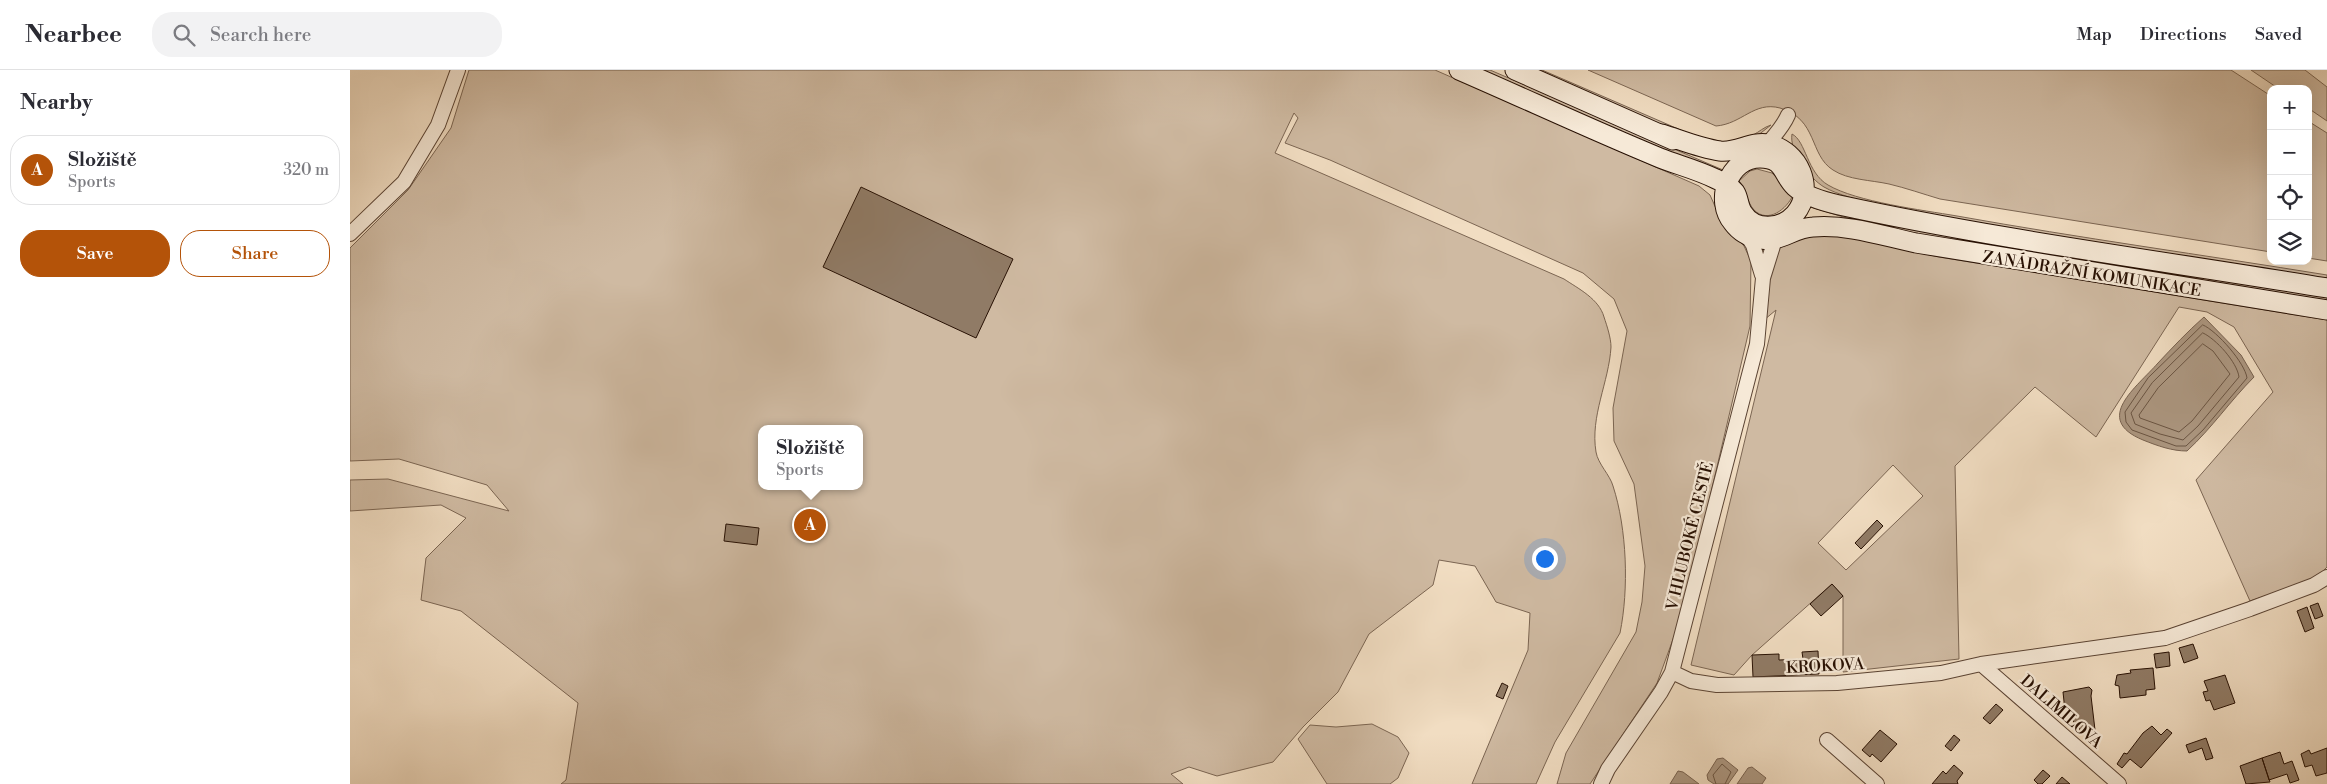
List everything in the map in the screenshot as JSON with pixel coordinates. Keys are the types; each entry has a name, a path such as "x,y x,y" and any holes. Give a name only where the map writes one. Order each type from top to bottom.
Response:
{"main road":[{"path":"1459,70 1661,158 1726,184 1736,193 1739,207 1750,221 1764,226 1782,228"},
{"path":"1514,70 1662,134 1717,162 1730,165 1765,158 1779,164 1794,186 1805,186"},
{"path":"1661,158 1714,189 1724,203 1732,223 1746,234 1759,239 1782,228 1799,209 1805,186 1795,161 1786,152 1767,144 1724,151 1662,134"},
{"path":"1724,203 1726,184 1731,174 1747,161"},
{"name":"ZANÁDRAŽNÍ KOMUNIKACE","path":"1805,186 1836,204 1876,212 1980,232 2327,288"},
{"name":"ZANÁDRAŽNÍ KOMUNIKACE","path":"1782,228 1800,214 1812,213 1859,230 1916,243 2327,310"},
{"name":"ZANÁDRAŽNÍ KOMUNIKACE","path":"1782,228 1813,226 1859,230"}],"street":[{"path":"350,234 404,182 438,125 458,70"},
{"path":"1747,161 1767,144 1776,132 1782,129 1788,116"},
{"path":"1782,129 1795,161"},
{"name":"V HLUBOKÉ CESTĚ","path":"1601,784 1608,769 1661,692 1672,672 1757,344 1763,278 1782,228"},
{"name":"V HLUBOKÉ CESTĚ","path":"1746,234 1757,256 1763,278"},
{"name":"KROKOVA","path":"1672,672 1691,681 1718,686 1837,683 1941,673 1981,664 2166,638 2314,585 2327,577"},
{"name":"DALIMILOVA","path":"1981,664 2119,784"},
{"path":"1826,740 1877,784"}],"shaded area":[{"path":"469,70 1435,70 1699,186 1710,195 1722,222 1744,246 1751,261 1750,326 1683,612 1657,683 1590,784 1557,784 1566,753 1636,632 1642,602 1645,566 1634,484 1614,441 1613,408 1627,331 1614,299 1583,273 1330,160 1285,143 1298,118 1294,113 1275,153 1564,279 1593,300 1604,317 1610,336 1611,347 1610,360 1598,412 1595,439 1597,456 1611,482 1618,503 1621,521 1625,559 1623,616 1620,633 1555,742 1536,784 1472,784 1528,650 1530,613 1496,602 1475,566 1439,560 1433,585 1369,634 1338,692 1303,727 1273,762 1217,776 1189,767 1171,774 1183,784 561,784 566,780 578,703 461,611 421,600 426,558 466,518 441,505 350,511 350,480 388,479 509,511 487,485 399,459 350,461 350,248 408,190 451,128"},
{"path":"1476,70 1490,70 1723,170 1721,176"},
{"path":"1534,70 1542,70 1705,140 1692,138"},
{"path":"1588,70 2231,70 2267,93 2267,251 1940,199 1889,184 1853,178 1833,170 1825,163 1801,120 1792,113 1780,108 1771,107 1755,110 1733,121 1716,126"},
{"path":"2251,70 2305,70 2327,87 2327,121 2312,111 2312,85 2273,85"},
{"path":"2312,124 2327,133 2327,261 2312,259"},
{"path":"1771,125 1757,136 1728,145 1709,141 1736,141 1753,135"},
{"path":"1792,134 1801,143 1815,173 1821,180 1840,191 1872,201 2003,224 2327,275 2327,279 2040,234 1865,202 1835,192 1818,183 1801,164 1794,148"},
{"path":"1757,169 1772,173 1793,195 1782,210 1771,215 1765,216 1754,210 1739,181 1750,171"},
{"path":"1809,200 2327,296 2327,302 1942,240 1860,222 1807,206"},
{"path":"1835,234 1939,257 2327,320 2327,567 2314,580 2250,601 2196,480 2273,392 2234,327 2207,312 2179,307 2096,437 2035,387 1955,466 1959,659 1843,672 1843,596 1832,584 1752,655 1734,675 1691,665 1776,310 1764,320 1766,287 1777,248 1799,236","holes":["1893,465 1923,496 1846,570 1818,543"]},
{"path":"1372,724 1398,737 1409,753 1398,778 1390,784 1327,784 1298,739 1310,725 1336,727"}],"water":[{"path":"2204,317 2241,355 2254,377 2187,451 2160,446 2128,432 2121,422 2120,413 2123,403 2140,382"},
{"path":"1723,758 1738,770 1728,784 1714,784 1708,780 1707,775 1717,759"},
{"path":"1752,767 1766,778 1762,784 1737,784 1748,768"},
{"path":"1678,771 1683,772 1699,784 1670,784"}],"building":[{"path":"861,187 1013,259 976,338 823,267"},
{"path":"1877,520 1883,526 1861,549 1855,543"},
{"path":"726,524 759,528 757,545 724,541"},
{"path":"1832,584 1843,596 1821,616 1810,604"},
{"path":"2318,603 2323,616 2315,619 2310,606"},
{"path":"2307,607 2314,628 2305,632 2297,611"},
{"path":"2193,644 2198,658 2184,663 2179,648"},
{"path":"1818,651 1819,674 1753,677 1752,655 1779,654 1779,660 1803,659 1802,652"},
{"path":"2169,652 2170,666 2156,668 2154,654"},
{"path":"2153,668 2155,689 2146,690 2146,695 2120,698 2119,686 2115,685 2117,675 2131,673 2130,670"},
{"path":"2225,675 2235,703 2214,710 2210,700 2206,701 2203,692 2208,691 2204,681"},
{"path":"1502,683 1508,686 1503,699 1496,696"},
{"path":"2089,687 2092,690 2095,730 2080,732 2079,724 2074,725 2073,719 2066,720 2063,692"},
{"path":"1996,704 2003,710 1990,724 1983,718"},
{"path":"2152,726 2161,735 2167,729 2172,733 2141,768 2130,759 2122,768 2117,764 2124,753 2127,754 2143,733"},
{"path":"1880,730 1897,744 1881,762 1872,754 1870,757 1862,750"},
{"path":"1954,735 1960,740 1951,751 1945,746"},
{"path":"2206,738 2213,758 2206,760 2202,748 2189,753 2186,745"},
{"path":"2327,748 2327,773 2316,776 2312,765 2305,767 2301,754 2309,750 2311,754"},
{"path":"2280,752 2284,764 2292,761 2299,780 2290,783 2287,774 2269,780 2262,758"},
{"path":"2262,758 2270,782 2246,784 2240,766"},
{"path":"1954,765 1963,773 1957,781 1958,784 1932,784 1943,771 1946,774"},
{"path":"2043,770 2050,776 2042,784 2038,784 2034,780"},
{"path":"2062,777 2070,784 2056,784"}],"place":[{"name":"Složiště","path":"810,525"}]}
